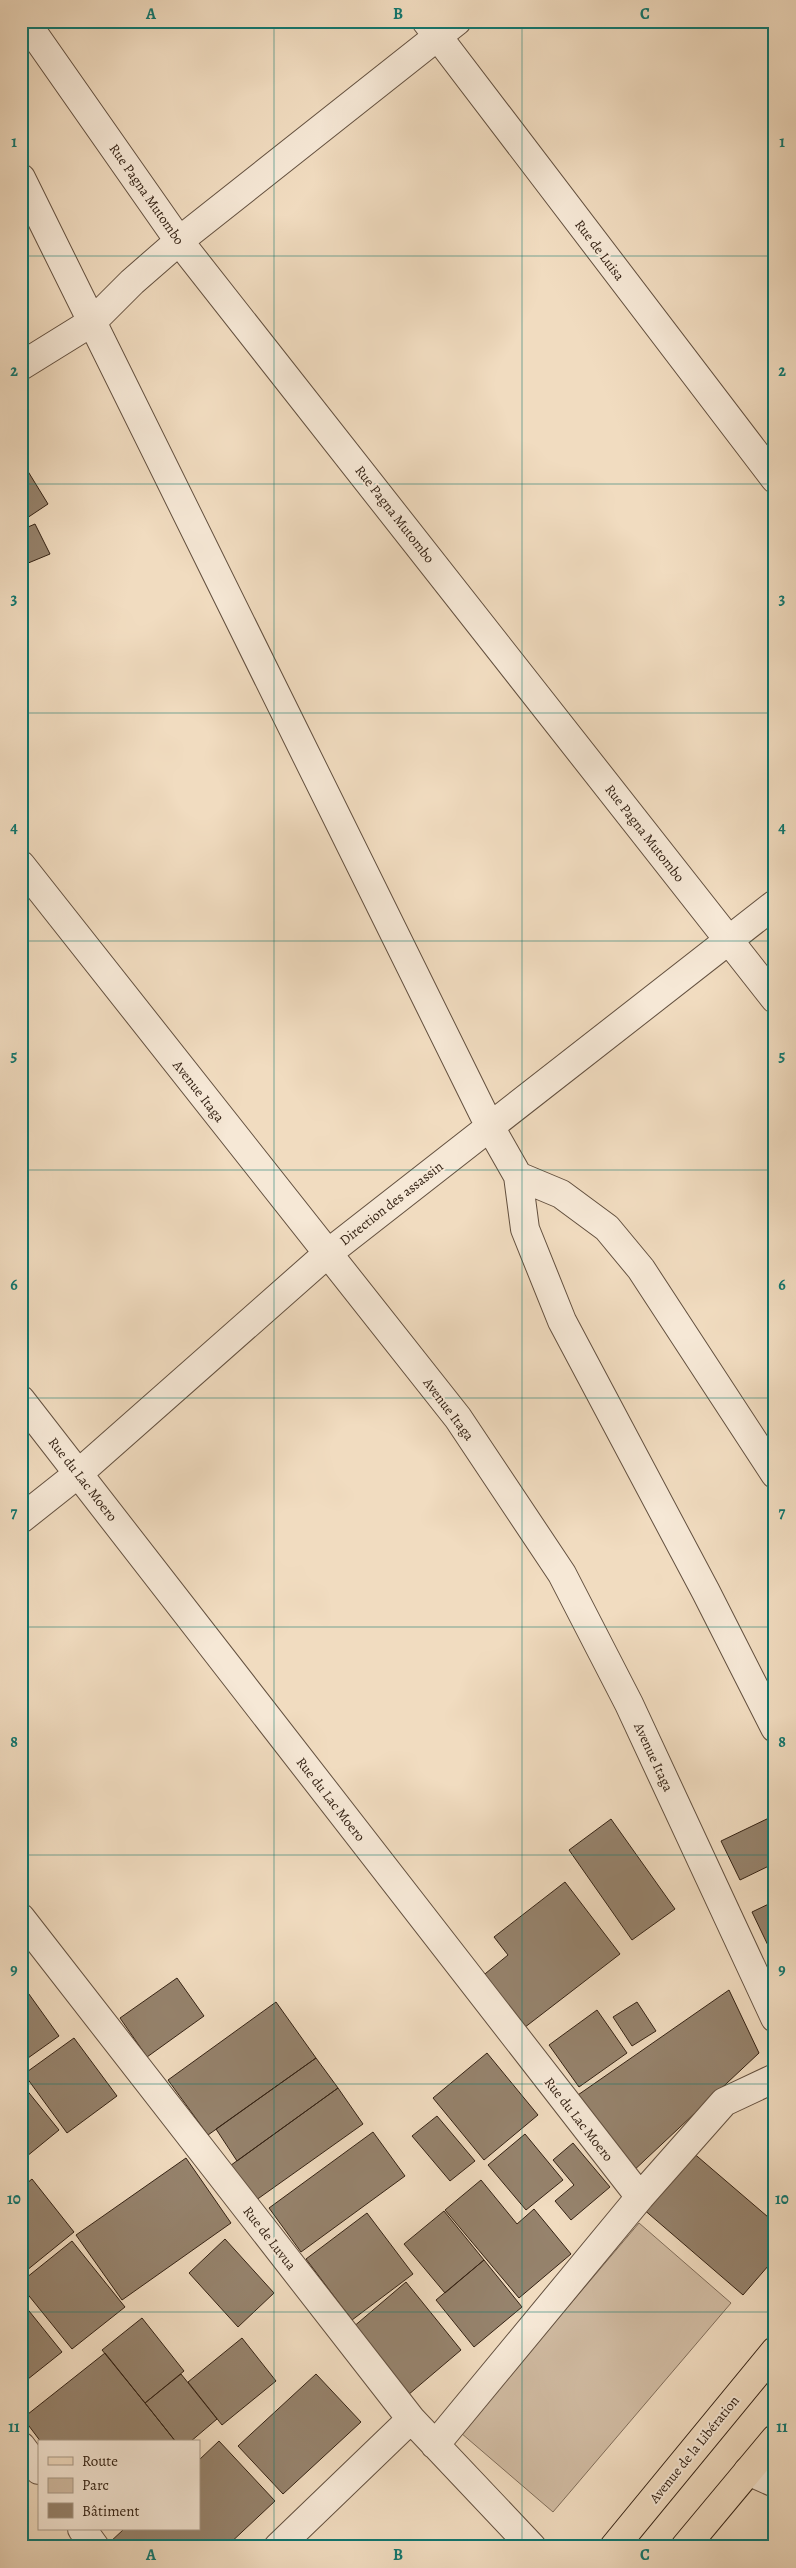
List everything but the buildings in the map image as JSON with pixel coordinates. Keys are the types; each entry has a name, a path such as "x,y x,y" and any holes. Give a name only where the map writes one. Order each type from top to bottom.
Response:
{"main road":[{"name":"Avenue de la Libération","path":"614,2547 775,2351"},
{"path":"685,2547 775,2439"}],"street":[{"name":"Rue Pagna Mutombo","path":"26,21 179,241 775,999"},
{"path":"21,366 92,322 132,282 179,241 440,26"},
{"name":"Rue de Luisa","path":"440,26 775,479"},
{"path":"21,178 489,1125 518,1176 525,1229 562,1322 706,1592 775,1728"},
{"name":"Avenue Itaga","path":"21,865 326,1254 458,1418 562,1574 629,1704 775,2018"},
{"name":"Direction des assassin","path":"21,1519 79,1473 326,1254 489,1125 775,904"},
{"path":"518,1176 538,1186 562,1194 607,1228 641,1269 775,1474"},
{"name":"Rue du Lac Moero","path":"21,1400 640,2197"},
{"name":"Rue de Luvua","path":"21,1918 411,2419 532,2547"},
{"path":"434,2444 640,2197 724,2102 775,2078"},
{"path":"278,2547 411,2419"},
{"path":"21,2446 38,2469"},
{"path":"748,2471 775,2483"},
{"path":"83,2530 95,2547"}],"green space":[{"path":"639,2223 731,2303 553,2512 461,2433"}]}
